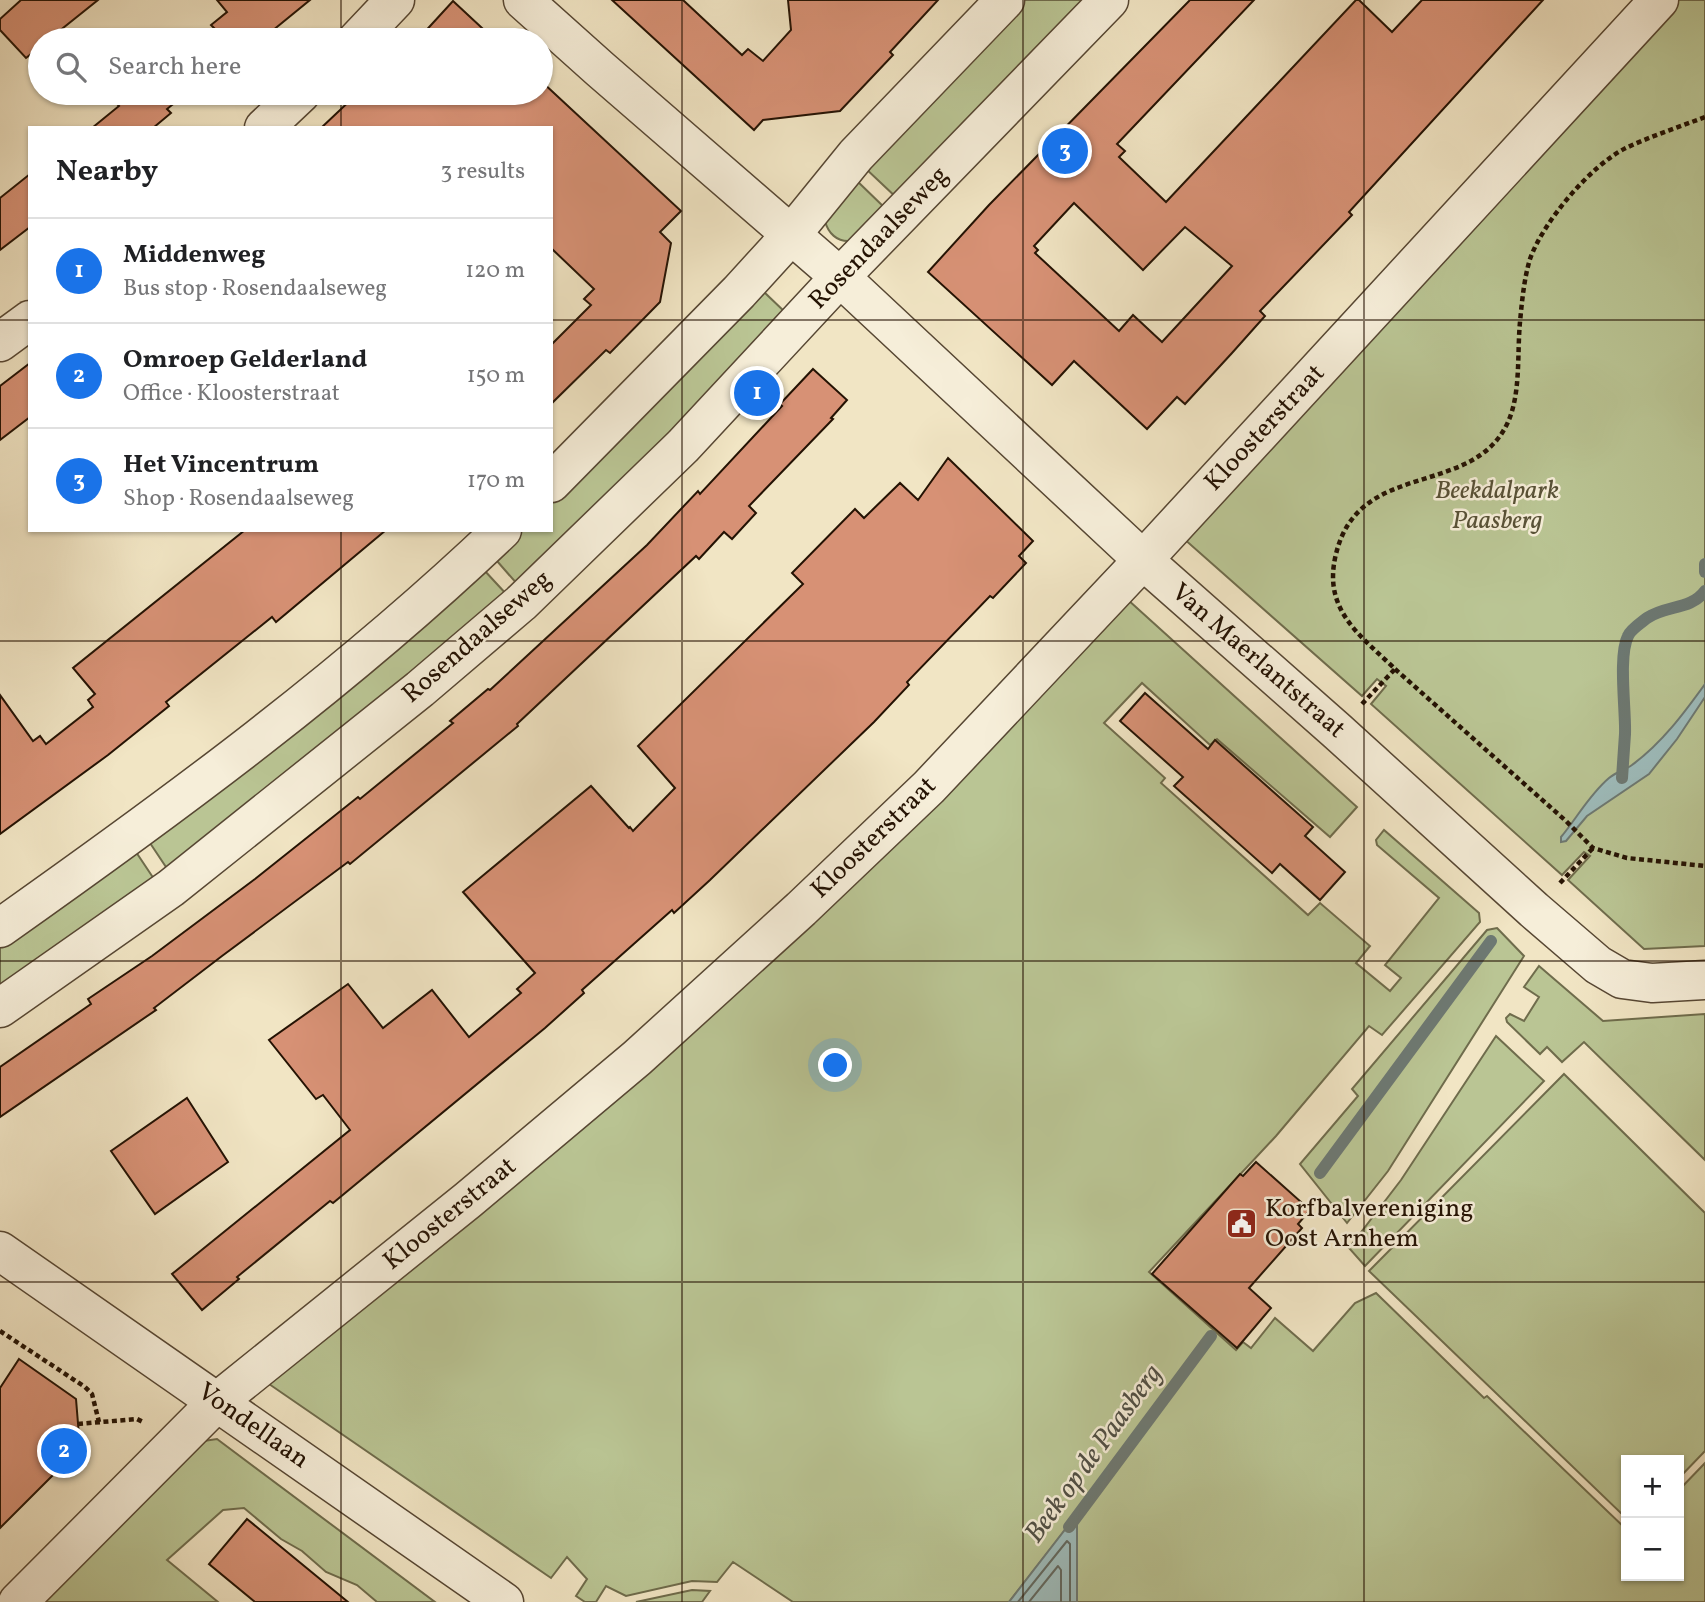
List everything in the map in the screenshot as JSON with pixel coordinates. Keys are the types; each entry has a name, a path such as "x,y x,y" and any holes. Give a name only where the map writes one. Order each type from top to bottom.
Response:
{"street":[{"path":"368,28 395,0"},
{"name":"Van Maerlantstraat","path":"523,0 840,277 1143,560 1598,965 1622,979 1652,983 1705,980"},
{"path":"553,482 639,396 791,235 849,163 1005,0"},
{"name":"Rosendaalseweg","path":"0,1007 171,888 420,689 521,603 683,446 840,277 1109,0"},
{"name":"Kloosterstraat","path":"18,1602 219,1401 468,1200 637,1058 801,909 929,787 1143,560 1659,0"},
{"path":"266,126 288,105"},
{"path":"0,342 28,321"},
{"path":"0,928 134,833 281,720 384,635 500,532"},
{"name":"Vondellaan","path":"0,1251 504,1602"}],"path":[{"path":"1705,117 1626,148 1586,178 1545,229 1531,258 1525,280 1515,395 1509,421 1499,437 1485,452 1469,463 1381,494 1347,523 1334,563 1334,591 1341,613 1351,627 1593,848 1627,858 1705,866"},
{"path":"1338,731 1395,669"},
{"path":"1534,910 1593,848"},
{"path":"0,1331 85,1387 92,1394 99,1422"},
{"path":"78,1424 137,1419 179,1439"}],"green space":[{"path":"1024,0 1089,0 898,199 864,167"},
{"name":"Beekdalpark Paasberg","path":"1678,0 1705,0 1705,946 1644,949 1568,880 1590,856 1584,852 1562,875 1371,704 1386,686 1377,679 1362,696 1183,538"},
{"path":"854,178 887,210 850,241 845,241 834,236 825,221"},
{"path":"762,290 787,314 518,585 497,561 496,556 521,532 553,532 553,502"},
{"path":"484,570 508,596 168,870 150,843"},
{"path":"1127,599 1357,807 1330,837 1217,739 1210,745 1142,683 1104,723 1165,778 1161,783 1308,915 1320,903 1370,946 1356,963 1390,991 1401,978 1385,965 1439,898 1377,845 1376,840 1384,830 1479,913 1480,922 1382,1035 1369,1026 1276,1136 1149,1272 1236,1350 1243,1342 1251,1348 1275,1318 1313,1351 1355,1303 1376,1293 1484,1398 1487,1396 1621,1524 1621,1581 1684,1581 1684,1485 1705,1463 1705,1602 1077,1602 1077,1515 1009,1602 793,1602 733,1562 717,1582 692,1581 626,1596 606,1586 596,1602 585,1602 576,1596 587,1579 567,1557 551,1578 269,1384"},
{"path":"136,852 154,879 0,992 0,945"},
{"path":"1497,928 1524,956 1388,1171 1347,1223 1300,1164 1358,1096 1352,1089 1487,930"},
{"path":"1539,966 1603,1021 1705,1014 1705,1160 1584,1042 1562,1062 1547,1047 1540,1054 1507,1022 1506,1018 1510,1014 1524,1021 1539,997 1524,987"},
{"path":"1496,1036 1544,1081 1365,1266 1349,1248 1401,1180"},
{"path":"1564,1074 1705,1213 1705,1451 1684,1473 1684,1455 1621,1455 1621,1513 1369,1271"},
{"path":"217,1439 435,1602 377,1602 357,1585 326,1572 244,1508 223,1510 167,1560 218,1602 38,1602 197,1442"},
{"path":"692,1590 710,1591 702,1602 636,1602"}],"water":[{"path":"1705,684 1705,697 1649,774 1587,816 1566,841 1561,842 1561,837 1595,792 1609,778 1632,765 1653,747 1681,717"},
{"path":"1077,1514 1077,1602 1009,1602"}],"building":[{"path":"21,0 98,0 63,28 28,28 26,58 0,30 0,19"},
{"path":"217,0 310,0 276,28 214,28 211,25 227,12"},
{"path":"612,0 683,0 742,55 748,49 763,61 791,30 788,0 938,0 890,52 893,55 840,111 763,120 754,130"},
{"path":"1190,0 1254,0 1117,144 1125,151 1119,157 1166,202 1356,0 1392,32 1422,0 1543,0 1349,212 1352,215 1260,311 1265,316 1185,404 1177,397 1147,429 1074,361 1052,385 928,272 989,205","holes":["1074,203 1143,270 1185,227 1232,266 1162,342 1133,315 1119,331 1035,253 1038,250 1034,246"]},
{"path":"453,1 482,28 428,28"},
{"path":"553,92 681,211 660,232 671,243 660,302 610,353 606,350 553,402 553,343 591,305 584,299 594,289 553,250 553,126 323,126 345,105 553,105"},
{"path":"172,105 167,109 171,113 155,126 94,126 119,106"},
{"path":"28,176 28,229 0,250 0,198"},
{"path":"28,365 28,419 0,440 0,386"},
{"path":"813,369 847,400 831,418 833,419 749,506 756,513 732,539 724,532 699,559 696,556 517,724 518,726 350,864 348,862 222,956 154,1008 156,1010 0,1117 0,1067 91,1004 88,999 152,956 255,879 358,797 360,799 453,723 450,721 490,690 647,545 698,491 700,494"},
{"path":"948,458 1033,541 1019,556 1026,563 993,598 990,596 907,682 909,685 874,722 674,913 672,910 582,990 584,993 545,1028 333,1203 330,1201 237,1277 239,1279 202,1310 172,1274 350,1130 323,1095 316,1099 269,1040 348,984 383,1028 432,990 469,1037 521,993 517,989 535,973 463,892 591,786 633,831 675,788 638,746 803,584 792,573 855,509 864,518 900,483 918,500"},
{"path":"243,532 384,532 276,622 272,617 166,702 169,706 108,755 0,834 0,695 33,741 40,736 46,744 93,707 88,700 95,694 73,668"},
{"path":"1145,693 1208,749 1215,740 1313,827 1305,836 1345,872 1320,900 1280,864 1272,873 1174,786 1183,777 1120,721"},
{"path":"187,1098 228,1162 155,1214 111,1151"},
{"path":"1256,1162 1310,1210 1298,1224 1302,1228 1249,1288 1271,1308 1237,1348 1152,1274 1240,1174 1243,1176"},
{"path":"19,1359 76,1399 80,1448 0,1528 0,1388"},
{"path":"247,1519 348,1602 255,1602 209,1564"}],"waterway":[{"name":"Beek op de Paasberg","path":"1705,564 1705,572"},
{"name":"Beek op de Paasberg","path":"1622,778 1625,734 1623,657 1628,636 1647,618 1693,601 1705,591"},
{"name":"Beek op de Paasberg","path":"1320,1173 1491,941"},
{"name":"Beek op de Paasberg","path":"1069,1527 1211,1336"}],"place":[{"name":"Het Vincentrum","path":"1065,151"},
{"name":"Middenweg","path":"757,393"},
{"name":"Korfbalvereniging Oost Arnhem","path":"1242,1224"},
{"name":"Omroep Gelderland","path":"64,1451"}]}
